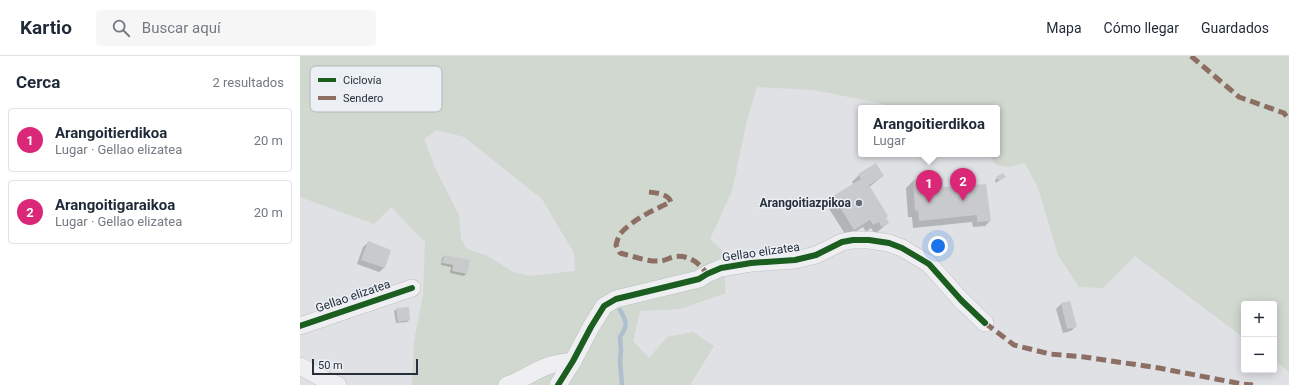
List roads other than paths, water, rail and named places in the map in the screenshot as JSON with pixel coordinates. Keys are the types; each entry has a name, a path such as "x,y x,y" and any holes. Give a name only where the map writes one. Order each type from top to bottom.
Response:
{"street":[{"name":"Gellao elizatea","path":"558,385 604,306 616,299 699,278 721,268 751,263 795,260 816,255 842,242 853,240 870,240 888,243 902,248 929,264 961,300 985,323"},
{"name":"Gellao elizatea","path":"300,326 412,288"},
{"path":"507,385 515,383 545,367 573,361"},
{"path":"300,366 338,385"}],"waterway":[{"path":"620,310 626,324 620,337 622,385"}],"place":[{"name":"Arangoitigaraikoa","path":"963,201"},
{"name":"Arangoitiazpikoa","path":"859,203"},
{"name":"Arangoitierdikoa","path":"929,203"}]}
